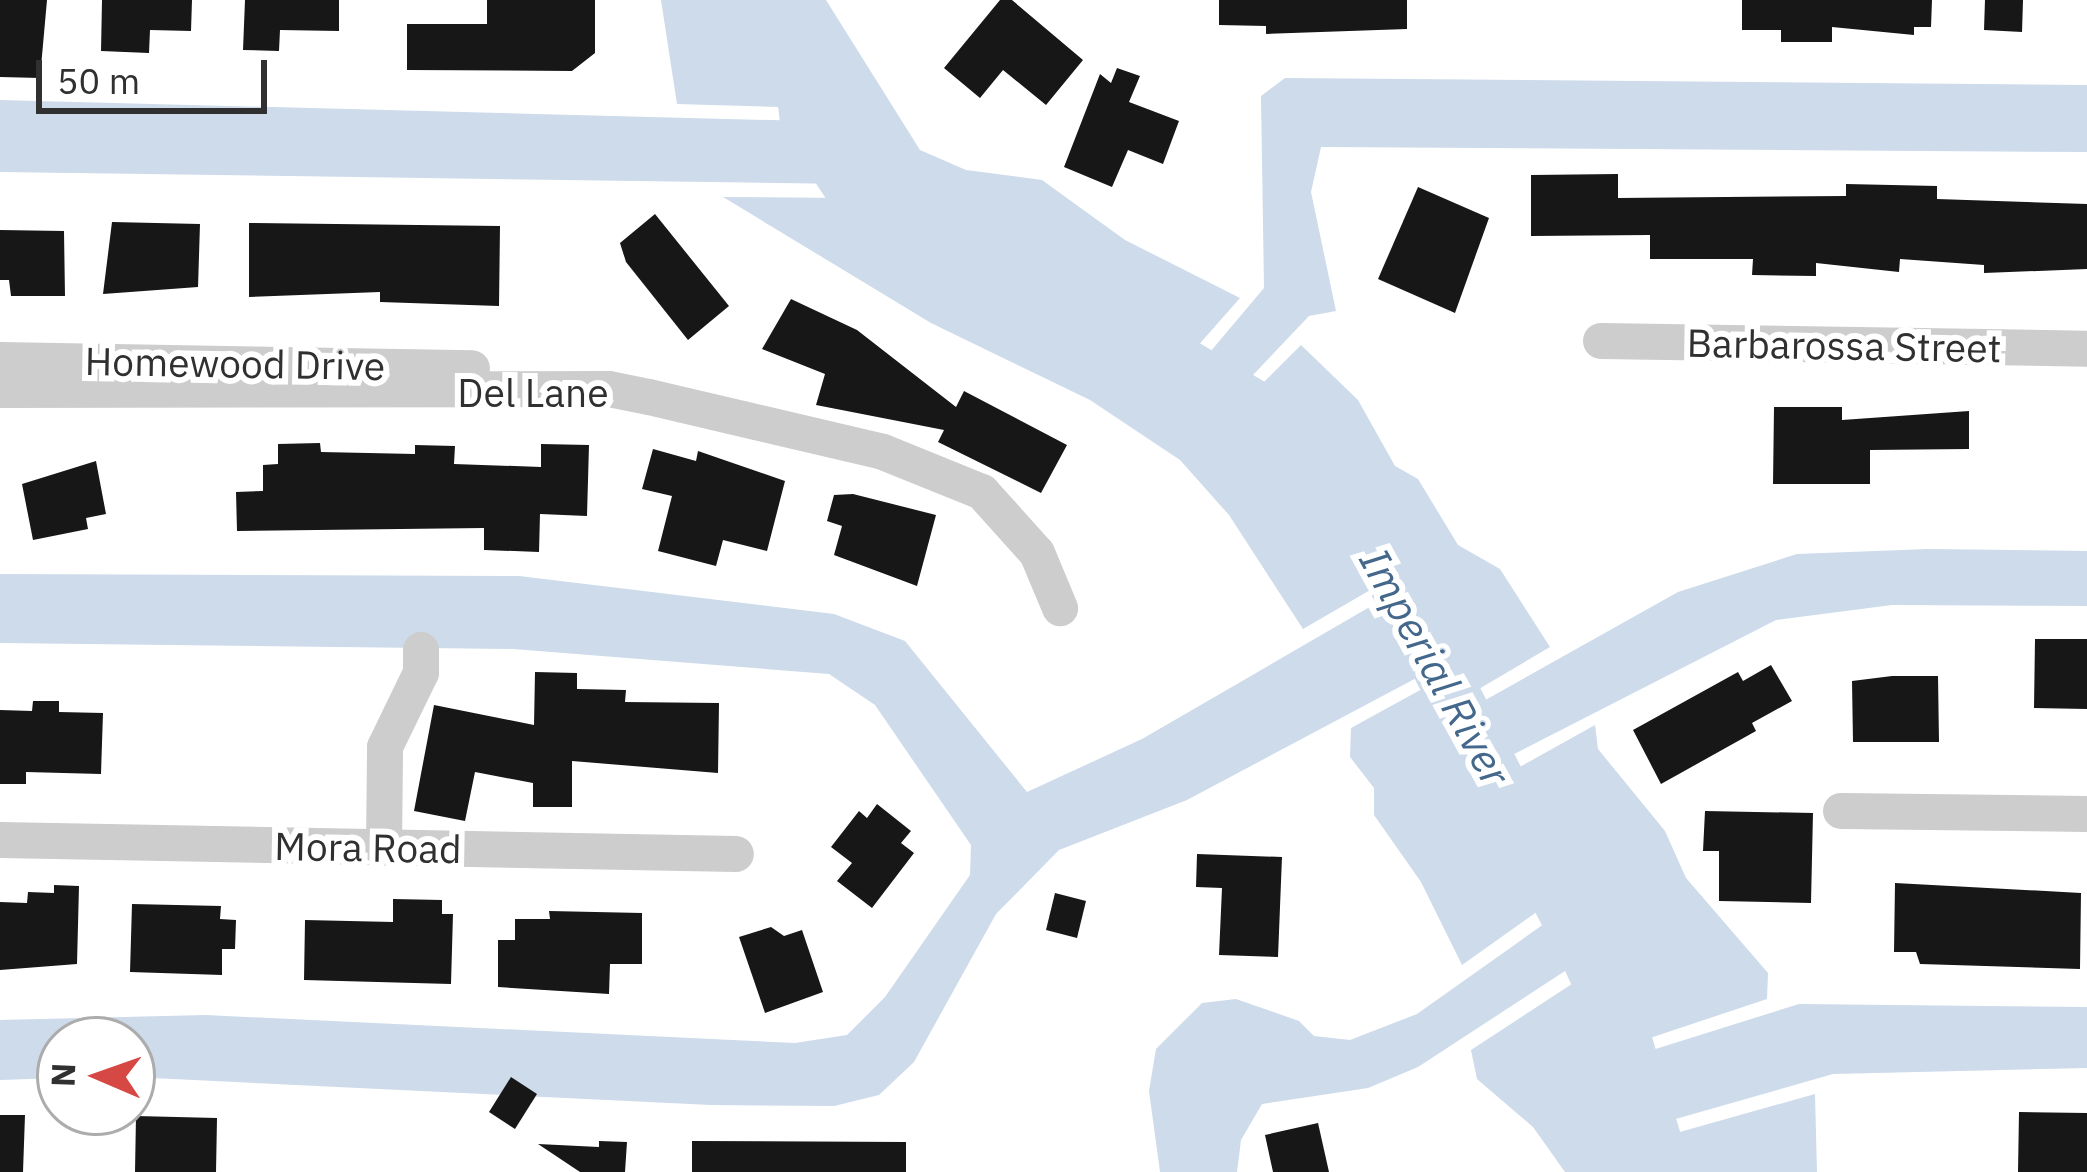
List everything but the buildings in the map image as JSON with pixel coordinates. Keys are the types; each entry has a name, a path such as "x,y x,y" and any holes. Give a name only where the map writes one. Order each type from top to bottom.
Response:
{"street":[{"name":"Barbarossa Street","path":"1601,341 2087,350"},
{"name":"Homewood Drive","path":"0,360 575,370 609,389"},
{"name":"Del Lane","path":"0,390 609,389 883,452 982,492 1036,553 1060,608"},
{"path":"385,848 386,747 421,673 421,650"},
{"path":"1840,811 2087,814"},
{"name":"Mora Road","path":"0,840 736,854"}],"water":[{"path":"661,0 826,0 920,150 966,170 1042,180 1125,240 1240,298 1180,366 1186,382 1238,408 1301,345 1358,400 1395,466 1418,479 1458,545 1500,569 1550,647 1450,706 1478,772 1500,778 1595,725 1598,749 1665,831 1686,878 1768,973 1767,999 1617,1049 1636,1130 1655,1139 1815,1094 1817,1172 1565,1172 1533,1127 1477,1079 1471,1050 1598,967 1602,950 1579,904 1555,899 1462,965 1421,882 1374,815 1374,788 1350,757 1351,728 1453,672 1413,584 1391,578 1303,629 1229,515 1180,460 1090,400 931,323 723,197 848,198 864,185 812,108 677,104"},
{"path":"1285,78 2087,85 2087,152 1321,147 1311,192 1336,311 1309,316 1234,395 1194,371 1264,288 1261,96"},
{"path":"0,100 807,121 848,184 0,172"},
{"path":"1928,549 2087,551 2087,606 1892,605 1776,620 1491,766 1464,712 1678,592 1797,554"},
{"path":"0,574 519,576 834,614 905,641 1027,792 1142,739 1399,590 1439,666 1187,800 1059,850 996,914 914,1062 879,1095 834,1106 711,1105 156,1078 156,1016 795,1043 847,1035 885,997 970,875 971,845 875,705 829,674 513,649 0,643"},
{"path":"1565,909 1588,956 1418,1067 1368,1088 1262,1104 1241,1140 1237,1172 1160,1172 1149,1091 1156,1049 1202,1003 1236,999 1299,1021 1314,1036 1350,1040 1417,1014"},
{"path":"1799,1004 2087,1007 2087,1068 1833,1074 1651,1126 1630,1057"},
{"path":"36,1019 36,1079 0,1080 0,1020"}],"waterway":[{"name":"Imperial River","path":"792,0 807,121 864,207 914,241"},
{"name":"Imperial River","path":"1118,335 1150,345 1279,422 1299,448"},
{"name":"Imperial River","path":"1352,520 1390,572 1588,956 1623,1034 1664,1172"}]}
